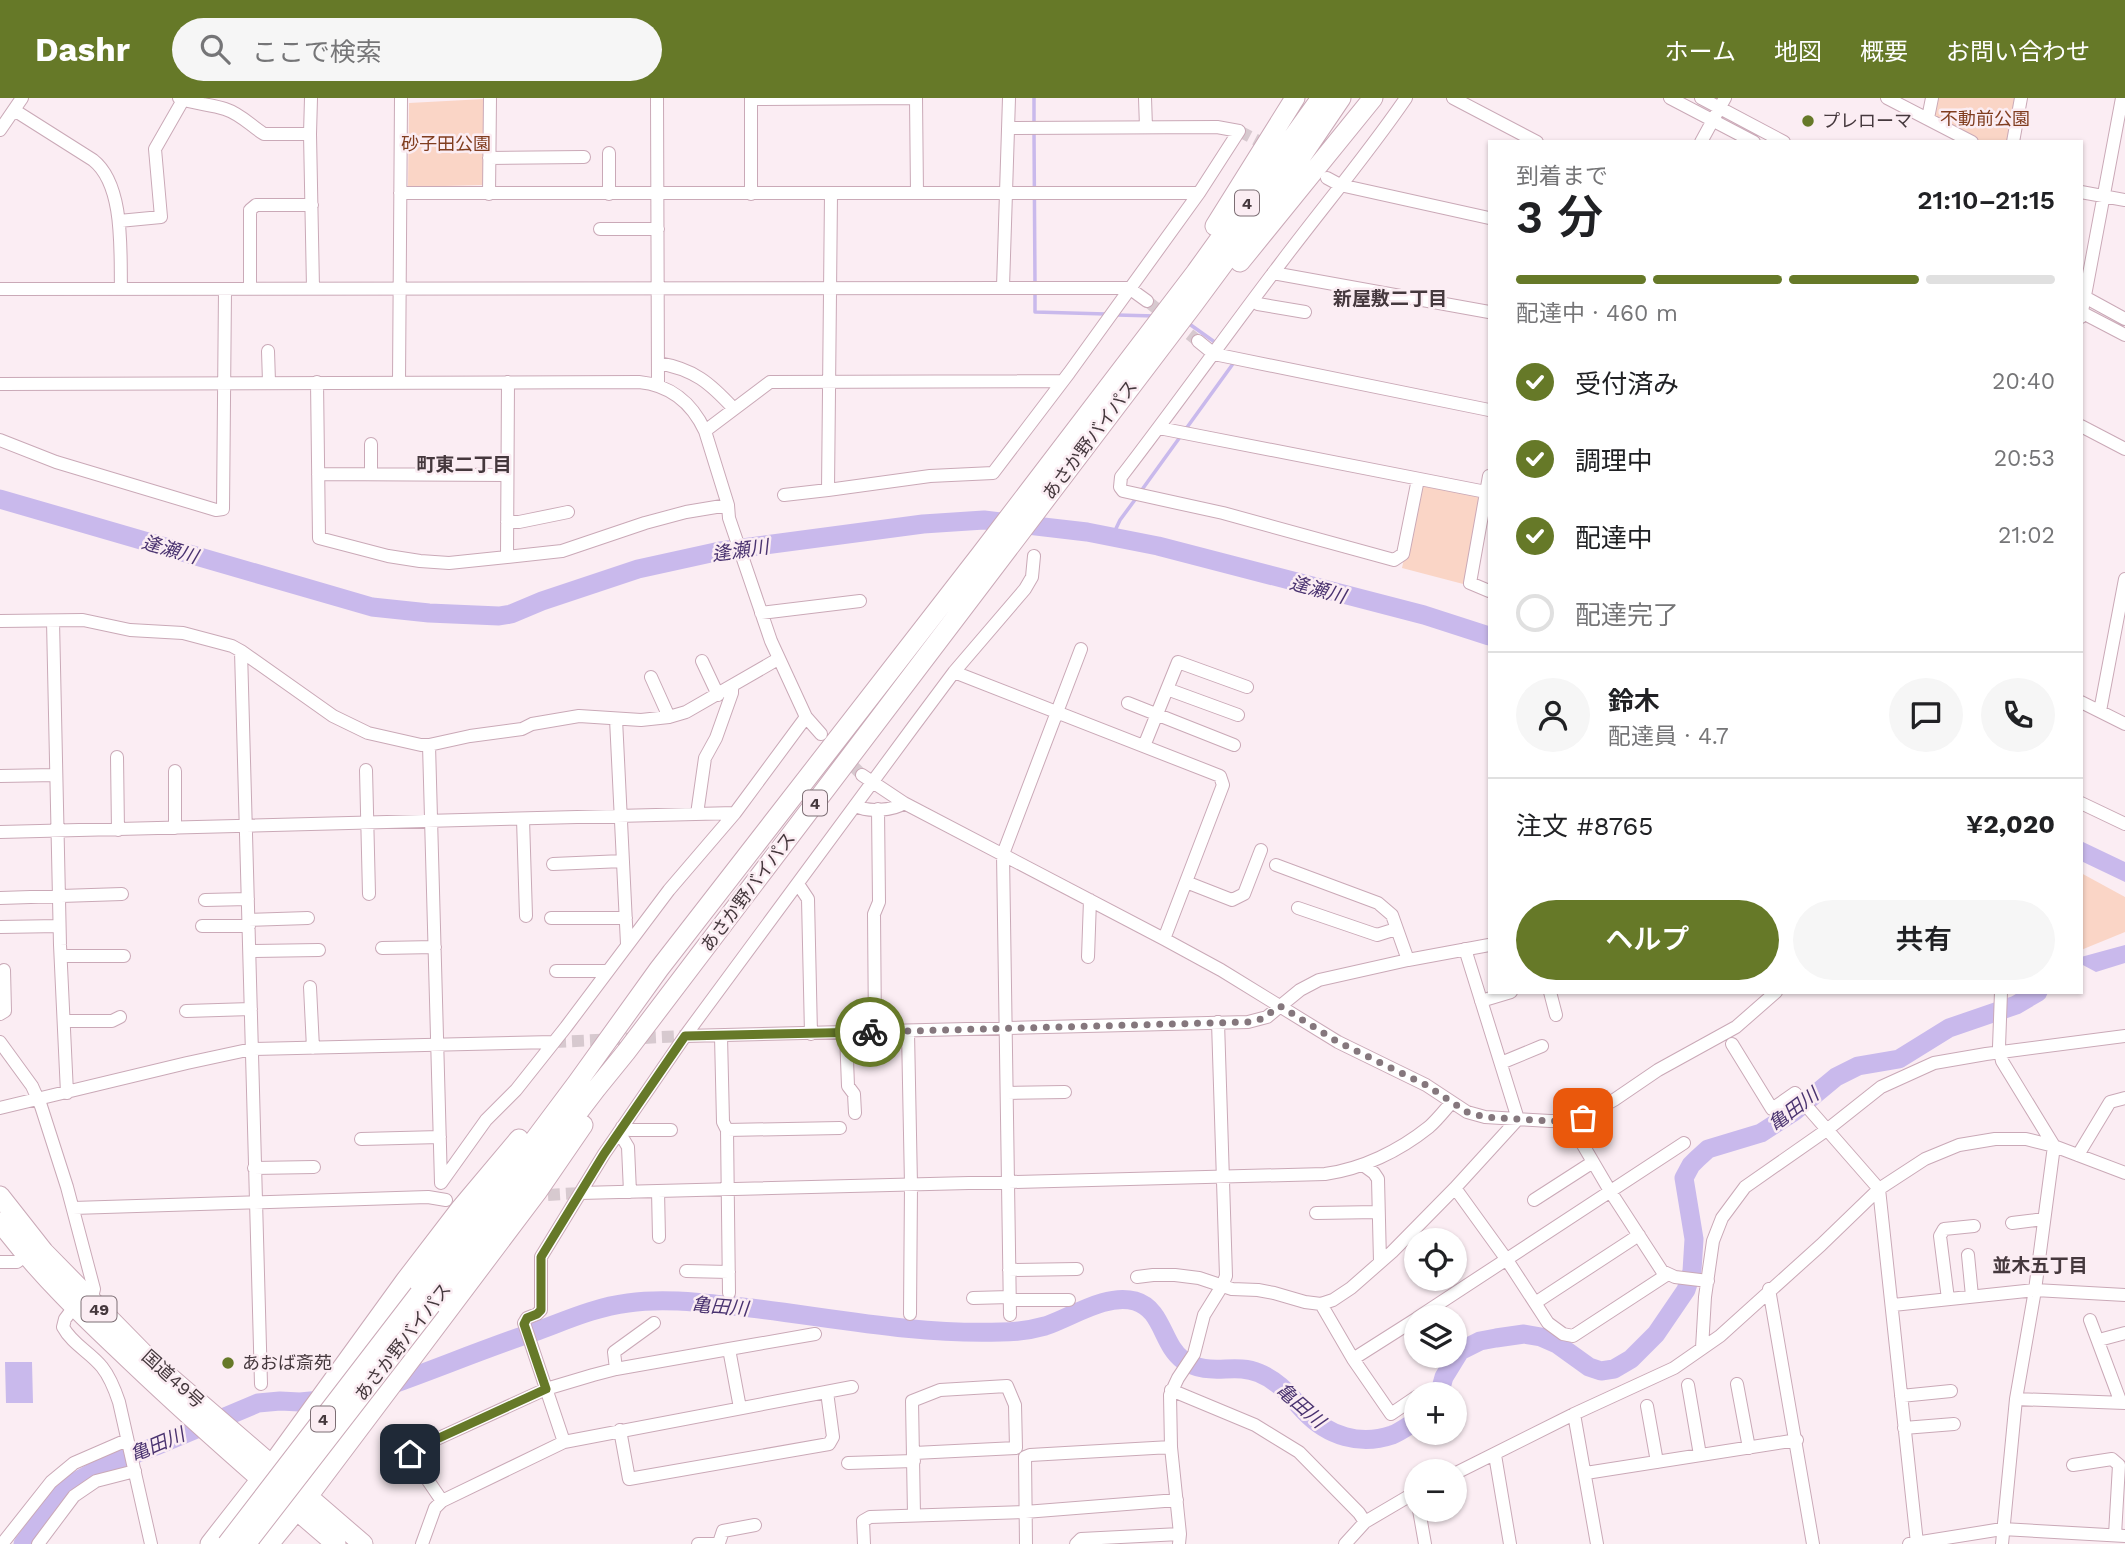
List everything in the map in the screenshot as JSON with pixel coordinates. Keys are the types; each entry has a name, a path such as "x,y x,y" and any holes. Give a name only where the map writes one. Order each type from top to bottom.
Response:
{"highway":[{"path":"1170,306 1187,268 1295,98"},
{"name":"あさか野バイパス","path":"246,1544 425,1300 659,969 1170,306 1321,98"},
{"name":"あさか野バイパス","path":"227,1544 626,1052 1193,305 1284,182 1341,98"},
{"path":"1193,305 1223,282 1373,98"},
{"path":"210,1544 461,1208 659,969"},
{"path":"269,1544 537,1192 606,1091 626,1052"},
{"name":"国道49号","path":"0,1196 82,1304"},
{"name":"国道49号","path":"0,1222 25,1256 151,1361 200,1415 265,1473 302,1503 363,1544"},
{"name":"国道49号","path":"302,1503 336,1544"}],"street":[{"path":"0,130 22,98"},
{"path":"310,98 313,288"},
{"path":"399,382 401,98"},
{"path":"489,194 490,98"},
{"path":"657,98 658,385"},
{"path":"751,194 751,99 916,98 917,193"},
{"path":"1003,287 1009,98"},
{"path":"1145,98 1146,127"},
{"path":"1406,98 1214,354 1199,370 1121,477 1120,486 1123,491 1284,528 1390,560 1400,558 1403,554 1418,478"},
{"path":"1453,98 1533,140"},
{"path":"1670,98 1750,140"},
{"path":"1701,98 1722,103 1781,140"},
{"path":"1887,98 1968,140"},
{"path":"1928,118 1932,98"},
{"path":"2013,140 2021,98"},
{"path":"2122,98 2083,296 2125,319"},
{"path":"119,221 161,217 155,149 181,99 223,103 264,134 310,134"},
{"path":"1702,140 1722,103"},
{"path":"14,110 98,164 103,170 116,201 121,289"},
{"path":"784,495 930,476 993,473 1199,193 1239,131 1226,127 1008,128"},
{"path":"609,153 609,194"},
{"path":"489,158 584,157"},
{"path":"1327,178 1340,185 1488,218"},
{"path":"2083,192 2125,200"},
{"path":"400,193 1199,193"},
{"path":"828,490 831,194"},
{"path":"250,289 250,210 256,205 312,205"},
{"path":"600,229 658,229"},
{"path":"1273,273 1488,312"},
{"path":"0,289 1129,288 1147,301"},
{"path":"0,440 69,465 216,510 223,509 225,290"},
{"path":"1253,300 1258,304 1305,312"},
{"path":"2083,315 2125,335"},
{"path":"1198,341 1214,354 1488,410"},
{"path":"268,351 269,382"},
{"path":"659,363 696,374 734,409"},
{"path":"317,382 319,538 388,556 449,563 562,551 686,512 729,511"},
{"path":"507,557 508,382"},
{"path":"0,384 639,382 658,385 690,406 705,431 747,575 778,659 806,717 821,734"},
{"path":"705,431 770,382 1062,382"},
{"path":"2083,427 2125,449"},
{"path":"1159,428 1486,492"},
{"path":"371,444 371,474"},
{"path":"318,474 507,475"},
{"path":"1488,481 1470,583 1488,591"},
{"path":"507,522 568,512"},
{"path":"564,1443 524,1321 541,1310 541,1257 621,1129 685,1036 856,806 867,779 1025,589 1032,577 1034,556"},
{"path":"2099,710 2125,579"},
{"path":"761,613 860,601"},
{"path":"0,621 83,620 130,630 183,633 232,646 317,706 345,721 368,733 421,745 522,729 548,720 579,716 641,720 668,717 687,712 778,659"},
{"path":"52,621 67,1093"},
{"path":"1010,1315 1003,854 1081,649"},
{"path":"241,651 261,1384"},
{"path":"702,661 718,695"},
{"path":"1144,746 1178,662 1247,687"},
{"path":"954,672 1220,776 1223,785 1164,939"},
{"path":"651,677 668,717"},
{"path":"697,814 703,765 716,738 732,686"},
{"path":"1167,689 1238,715"},
{"path":"1128,703 1234,745"},
{"path":"2083,703 2125,724"},
{"path":"428,1197 486,1120 516,1090 554,1042 669,890 735,813 806,717"},
{"path":"616,719 627,944"},
{"path":"429,745 441,1183"},
{"path":"117,757 118,830"},
{"path":"366,770 369,894"},
{"path":"175,771 176,828"},
{"path":"0,776 56,775"},
{"path":"867,779 904,803 1221,970 1338,1042 1426,1085 1467,1112 1485,1117 1569,1121 1583,1118 1658,1070 1736,1027 1774,994"},
{"path":"856,806 861,809 878,809 898,807 904,803"},
{"path":"2083,804 2125,824"},
{"path":"876,1032 874,914 880,902 878,809"},
{"path":"0,832 735,813"},
{"path":"523,819 526,916"},
{"path":"1186,883 1232,900 1244,894 1261,850"},
{"path":"553,864 623,861"},
{"path":"1276,865 1378,903 1392,915 1408,960"},
{"path":"798,884 808,899 811,1034"},
{"path":"0,898 122,894"},
{"path":"205,900 248,899"},
{"path":"1088,957 1090,900"},
{"path":"1298,908 1377,935 1396,929"},
{"path":"202,926 308,918"},
{"path":"551,918 626,918"},
{"path":"0,927 60,926"},
{"path":"685,1036 1255,1021 1267,1017 1300,990 1319,979 1488,945"},
{"path":"382,948 435,947"},
{"path":"1465,949 1518,1119"},
{"path":"250,951 319,950"},
{"path":"61,956 124,956"},
{"path":"0,1014 5,1008 4,970"},
{"path":"556,971 607,971"},
{"path":"310,988 313,1048"},
{"path":"1481,1000 1504,994"},
{"path":"1551,994 1556,1015"},
{"path":"1756,994 1762,1004"},
{"path":"2001,994 2000,1053 2054,1146 2017,1399 2002,1544"},
{"path":"186,1011 251,1009"},
{"path":"64,1021 112,1021 120,1017"},
{"path":"1076,1544 1082,1539 1180,1539 1171,1447 1171,1391 1194,1354 1204,1315 1226,1276 1218,1022"},
{"path":"908,1031 910,1314"},
{"path":"846,1033 848,1086 854,1094 855,1113"},
{"path":"722,1036 723,1122 727,1130 729,1293"},
{"path":"1702,1349 1713,1241 1722,1218 1745,1187 1828,1129 1881,1087 1934,1063 2125,1037"},
{"path":"0,1042 32,1086 73,1208 94,1289 65,1319 63,1327 68,1336 102,1366 113,1385 151,1544"},
{"path":"0,1108 252,1049 554,1042"},
{"path":"1732,1044 1772,1109 1796,1093 1879,1189 1893,1305 1913,1543 2003,1529 2096,1539 2120,1535 2119,1465 2112,1459 2073,1465"},
{"path":"1501,1063 1542,1046"},
{"path":"1007,1093 1065,1092"},
{"path":"2078,1155 2110,1102 2125,1098"},
{"path":"580,1194 1325,1174 1345,1171 1376,1160 1429,1127 1451,1103"},
{"path":"1137,1278 1175,1275 1199,1278 1232,1289 1265,1291 1305,1302 1321,1304 1333,1300 1380,1262 1455,1188 1518,1119"},
{"path":"1569,1121 1662,1271 1708,1281"},
{"path":"727,1130 840,1128"},
{"path":"621,1129 671,1130"},
{"path":"621,1129 628,1147 630,1192"},
{"path":"361,1139 440,1137"},
{"path":"1467,1468 1674,1368 1720,1336 1879,1189 1945,1149 1977,1140 2011,1138 2054,1146 2125,1172"},
{"path":"1436,1305 1684,1143"},
{"path":"1534,1200 1593,1161"},
{"path":"1363,1165 1378,1179 1380,1262"},
{"path":"254,1168 314,1167"},
{"path":"1455,1188 1548,1323 1563,1334 1573,1336 1671,1275"},
{"path":"659,1191 659,1237"},
{"path":"73,1208 428,1197 446,1200"},
{"path":"1316,1213 1378,1212"},
{"path":"2012,1223 2044,1219"},
{"path":"1948,1299 1940,1236 1944,1228 1974,1226"},
{"path":"1535,1303 1639,1235"},
{"path":"1968,1255 1972,1297"},
{"path":"0,1262 17,1262 25,1256"},
{"path":"1009,1270 1077,1269"},
{"path":"686,1271 729,1272"},
{"path":"1769,1289 1813,1544"},
{"path":"1893,1305 2035,1290 2125,1295"},
{"path":"973,1298 1069,1300"},
{"path":"1321,1304 1353,1359 1391,1414 1404,1405"},
{"path":"2017,1399 2123,1403 2090,1320"},
{"path":"616,1369 614,1352 654,1323"},
{"path":"1353,1359 1404,1326"},
{"path":"2099,1340 2125,1333"},
{"path":"442,1501 410,1454 428,1443 546,1389 616,1369 816,1334"},
{"path":"729,1349 740,1408"},
{"path":"1737,1384 1749,1448"},
{"path":"1688,1385 1700,1455"},
{"path":"914,1515 912,1401 940,1390 1007,1386 1015,1405 1026,1544"},
{"path":"422,1544 435,1508 442,1501 564,1443 852,1387"},
{"path":"1171,1391 1255,1425 1299,1452 1365,1522"},
{"path":"1901,1396 1951,1391"},
{"path":"620,1430 629,1479 789,1452 829,1444 833,1437 827,1392"},
{"path":"1647,1406 1657,1462"},
{"path":"1574,1414 1597,1544"},
{"path":"1904,1428 1954,1424"},
{"path":"2,1544 51,1482 74,1463 127,1440"},
{"path":"1586,1473 1797,1440"},
{"path":"848,1463 914,1457 1020,1453 1030,1455 1171,1447"},
{"path":"1495,1455 1510,1544"},
{"path":"38,1544 74,1496 96,1480 134,1468"},
{"path":"1345,1544 1365,1522 1404,1499"},
{"path":"864,1544 863,1521 870,1517 1025,1512 1177,1500"},
{"path":"1421,1522 1425,1544"},
{"path":"698,1544 719,1544 723,1531 755,1525"}],"green space":[{"name":"不動前公園","path":"1937,98 2015,98 2007,140 1979,140 1937,119 1934,114"},
{"name":"砂子田公園","path":"484,99 483,185 408,187 409,103"},
{"path":"1420,482 1483,494 1467,585 1402,568"},
{"path":"2083,874 2125,897 2125,932 2083,949"}],"shaded area":[{"path":"2083,842 2125,862 2125,882 2083,862"},
{"path":"2125,945 2125,963 2096,972 2083,965 2083,956"},
{"path":"5,1362 32,1362 33,1403 6,1403"}],"waterway":[{"path":"1034,98 1034,124"},
{"path":"1034,132 1035,285"},
{"path":"1035,293 1035,312 1106,314"},
{"path":"1117,315 1155,316"},
{"path":"1188,323 1216,343"},
{"path":"1141,491 1235,361"},
{"path":"1112,537 1120,520 1137,497"},
{"name":"逢瀬川","path":"0,499 372,607 429,613 499,616 511,614 638,569 720,551 923,524 984,520 1087,532 1158,546 1424,615 1488,636"},
{"name":"亀田川","path":"1443,1382 1460,1351 1480,1341 1524,1334 1557,1344 1589,1367 1601,1371 1614,1369 1631,1359 1656,1334 1686,1290 1692,1271 1694,1239 1684,1178 1691,1165 1708,1149 1761,1133 1795,1111 1836,1077 1858,1066 1899,1059 1949,1028 2016,1005 2035,994"},
{"name":"亀田川","path":"385,1387 582,1314 628,1303 690,1302 938,1331 1012,1332 1045,1326 1089,1307 1124,1299 1135,1301 1151,1311 1171,1346 1183,1360 1202,1368 1249,1370 1266,1376 1314,1420 1334,1433 1368,1439 1395,1434 1404,1428"},
{"name":"亀田川","path":"23,1544 65,1488 100,1468 258,1403 332,1399"}],"tunnel":[{"path":"1239,131 1270,147"},
{"path":"1147,301 1198,341"},
{"path":"828,741 862,775"},
{"path":"554,1042 685,1036"},
{"path":"530,1196 580,1193"}],"way so far":[{"path":"870,1032 1248,1022 1271,1014 1280,1006 1338,1042 1405,1073 1467,1112 1485,1117 1549,1121 1583,1118"}],"place":[{"name":"プレローマ","path":"1808,121"},
{"name":"あおば斎苑","path":"228,1363"}],"district":[{"name":"新屋敷二丁目","path":"1390,298"},
{"name":"町東二丁目","path":"464,464"},
{"name":"並木五丁目","path":"2040,1265"}],"route":[{"path":"410,1454 428,1443 546,1389 524,1324 527,1318 541,1310 541,1257 604,1154 685,1036 870,1032"}]}
